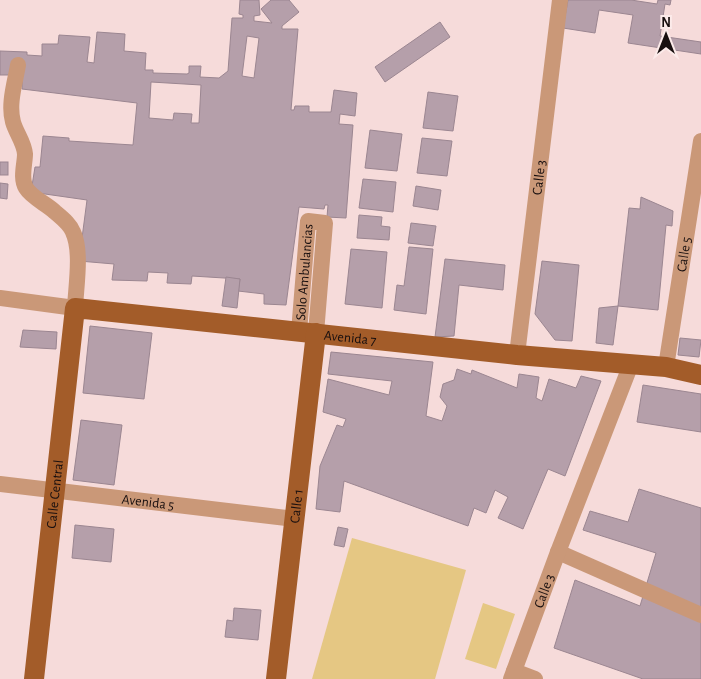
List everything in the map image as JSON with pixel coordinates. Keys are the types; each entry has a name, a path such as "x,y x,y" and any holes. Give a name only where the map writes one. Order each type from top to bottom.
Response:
{"main road":[{"name":"Avenida 7","path":"75,308 517,355 666,367 701,375"},
{"name":"Calle Central","path":"34,679 75,308"},
{"name":"Calle 1","path":"276,679 295,519 308,333"}],"street":[{"name":"Calle 3","path":"517,355 560,0"},
{"path":"18,65 11,108 13,122 25,154 24,182 26,189 56,212 73,231 78,256 75,308"},
{"name":"Calle 5","path":"666,367 701,141"},
{"name":"Solo Ambulancias","path":"308,221 325,223 308,333 308,221"},
{"name":"Avenida 7","path":"0,298 75,308"},
{"name":"Calle 3","path":"512,675 631,364"},
{"name":"Avenida 5","path":"0,484 295,519"},
{"path":"558,552 701,615"},
{"path":"512,675 535,679"}],"shaded area":[{"path":"352,538 466,570 435,679 312,679"},
{"path":"483,603 515,614 496,669 465,659"}],"building":[{"path":"240,0 259,0 260,15 254,16 254,21 272,23 261,9 271,0 289,0 299,12 282,26 282,29 298,29 291,110 294,110 295,106 309,106 309,112 331,112 334,90 357,93 355,116 340,114 339,124 353,125 346,218 327,217 328,205 325,205 324,209 299,207 286,305 264,304 264,294 238,291 240,279 192,276 191,284 167,283 168,273 148,272 147,281 112,280 114,264 79,261 87,200 31,192 35,167 40,167 43,136 69,138 69,141 133,145 137,103 22,89 23,65 14,75 0,75 0,51 27,52 27,55 42,56 42,44 58,44 59,35 90,37 87,62 94,63 97,32 125,34 124,51 146,53 145,70 153,70 153,73 187,74 189,73 189,66 201,66 200,77 219,78 228,71 232,18 243,18 243,15 239,14","holes":["247,36 259,38 254,78 242,76","151,82 201,85 199,123 191,123 192,114 174,113 173,120 149,118"]},
{"path":"568,0 631,0 657,4 658,0 671,0 670,5 665,4 660,36 701,42 701,54 628,43 633,15 599,10 595,33 563,28"},
{"path":"440,22 450,37 385,82 375,67"},
{"path":"428,92 458,96 453,131 423,128"},
{"path":"370,130 402,134 397,171 365,168"},
{"path":"422,138 452,141 447,176 417,173"},
{"path":"0,162 8,162 8,175 0,175"},
{"path":"363,179 396,182 393,212 359,208"},
{"path":"0,183 8,184 7,199 0,198"},
{"path":"416,186 441,190 438,210 413,206"},
{"path":"641,197 673,211 672,226 666,225 658,310 618,306 629,208 640,209"},
{"path":"359,215 382,217 381,226 390,227 389,240 357,238"},
{"path":"411,223 436,226 433,246 408,243"},
{"path":"409,247 433,249 426,314 394,310 397,285 404,286"},
{"path":"351,249 387,252 382,308 345,304"},
{"path":"445,259 505,265 503,290 459,285 454,336 435,337"},
{"path":"542,261 579,265 572,341 555,340 535,314"},
{"path":"226,277 240,279 237,308 222,306"},
{"path":"618,306 613,345 596,343 599,308"},
{"path":"90,326 152,333 144,399 83,393"},
{"path":"23,330 57,332 56,349 20,347"},
{"path":"680,338 701,340 699,357 678,355"},
{"path":"331,352 433,362 426,416 442,421 447,406 440,397 443,384 454,380 457,369 471,374 472,370 517,388 519,374 539,377 536,398 542,401 549,379 576,388 581,376 601,381 565,476 548,469 523,529 498,518 508,497 495,490 486,513 474,508 468,526 344,481 340,512 316,509 320,466 337,425 343,427 346,419 323,412 328,379 389,395 392,381 328,374"},
{"path":"643,385 701,394 701,432 637,422"},
{"path":"81,420 122,425 114,485 73,480"},
{"path":"639,489 701,508 701,679 643,679 554,648 575,580 640,606 656,553 583,530 590,511 628,522"},
{"path":"75,525 114,529 111,562 72,558"},
{"path":"338,527 348,529 344,547 334,545"},
{"path":"234,608 261,610 258,640 225,637 227,620 233,621"}]}
